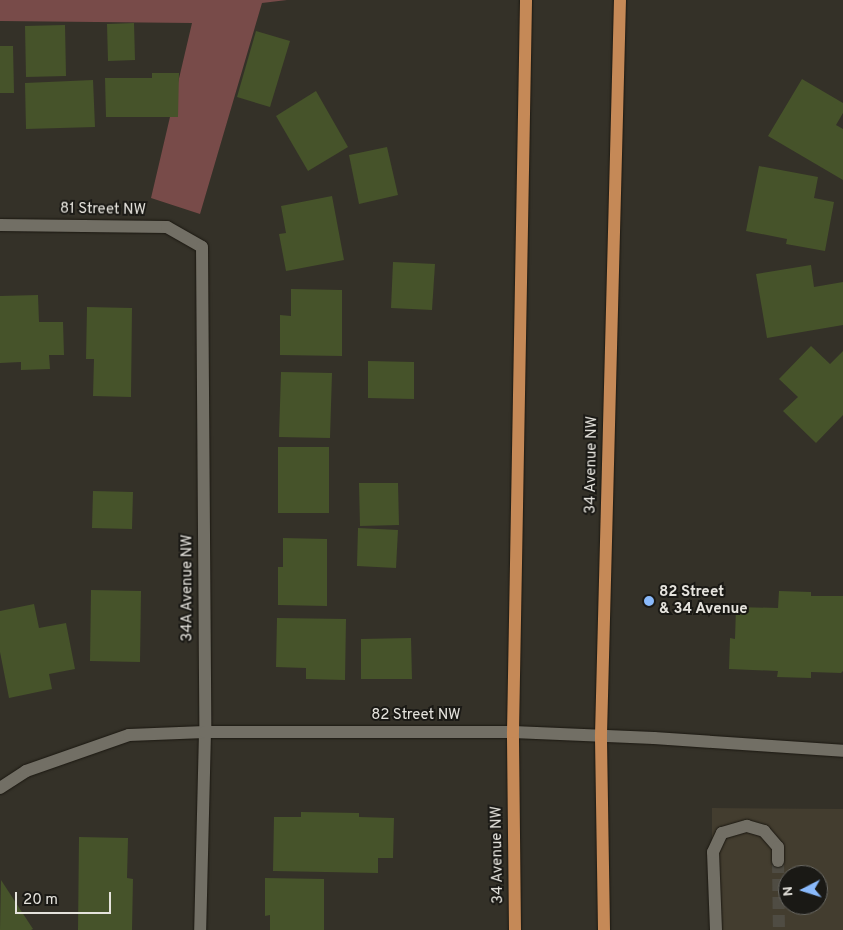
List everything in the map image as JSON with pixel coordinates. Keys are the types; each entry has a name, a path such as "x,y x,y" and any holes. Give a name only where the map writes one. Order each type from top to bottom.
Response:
{"main road":[{"name":"34 Avenue NW","path":"515,930 512,732 526,0"},
{"name":"34 Avenue NW","path":"604,930 601,735 620,0"}],"street":[{"name":"81 Street NW","path":"0,225 167,227 202,247"},
{"name":"34A Avenue NW","path":"200,930 205,732 202,247"},
{"name":"82 Street NW","path":"0,788 26,771 129,735 205,732 512,732 601,735 843,751"},
{"path":"716,930 713,852 722,832 747,826 764,831 778,847 778,862"}],"shaded area":[{"path":"0,0 287,0 262,3 200,214 151,198 192,23 0,21"},
{"path":"712,808 843,809 843,930 712,930"}],"building":[{"path":"134,23 135,60 108,61 107,24"},
{"path":"65,25 66,76 26,77 25,26"},
{"path":"256,31 290,41 270,107 237,97"},
{"path":"0,46 13,46 14,93 0,93"},
{"path":"152,73 179,73 178,117 106,117 105,78 152,78"},
{"path":"802,79 843,103 843,113 836,125 843,129 843,180 768,136"},
{"path":"93,80 95,127 26,129 25,83"},
{"path":"316,91 348,147 308,171 276,116"},
{"path":"387,147 398,195 359,204 349,155"},
{"path":"759,166 818,177 814,198 834,202 825,251 786,244 787,239 746,231"},
{"path":"332,196 344,260 286,271 279,234 286,233 281,206"},
{"path":"393,262 435,264 432,310 391,308"},
{"path":"811,265 814,287 843,282 843,325 767,338 756,274"},
{"path":"291,289 342,290 342,356 280,355 280,315 291,316"},
{"path":"38,295 39,322 63,322 64,355 49,355 50,369 21,370 21,362 0,363 0,296"},
{"path":"87,307 132,308 131,397 93,396 94,359 86,359"},
{"path":"811,346 830,364 843,351 843,415 816,443 783,411 798,397 779,379"},
{"path":"368,361 414,362 414,399 368,398"},
{"path":"281,372 332,373 330,438 279,437"},
{"path":"278,447 329,447 329,513 278,513"},
{"path":"359,483 398,483 399,525 360,526"},
{"path":"93,491 133,492 132,529 92,528"},
{"path":"358,528 398,530 396,568 357,566"},
{"path":"283,538 327,539 327,606 278,605 278,567 283,567"},
{"path":"91,590 141,591 140,662 90,661"},
{"path":"779,591 811,592 811,596 843,596 843,671 841,673 811,672 811,678 777,677 778,671 729,669 730,638 735,639 736,607 778,608"},
{"path":"34,604 39,628 66,623 75,669 49,674 52,689 9,698 0,652 0,611"},
{"path":"277,618 346,619 345,680 306,679 306,668 276,667"},
{"path":"411,638 412,679 361,679 361,639"},
{"path":"301,812 359,813 359,817 394,818 393,858 378,858 378,873 273,871 274,817 301,817"},
{"path":"79,837 128,838 127,878 133,879 132,930 78,930"},
{"path":"265,878 324,879 324,930 270,930 270,915 265,916"},
{"path":"1,880 33,929 0,930"}],"tunnel":[{"path":"778,861 779,930"}],"place":[{"name":"82 Street & 34 Avenue","path":"649,601"}]}
